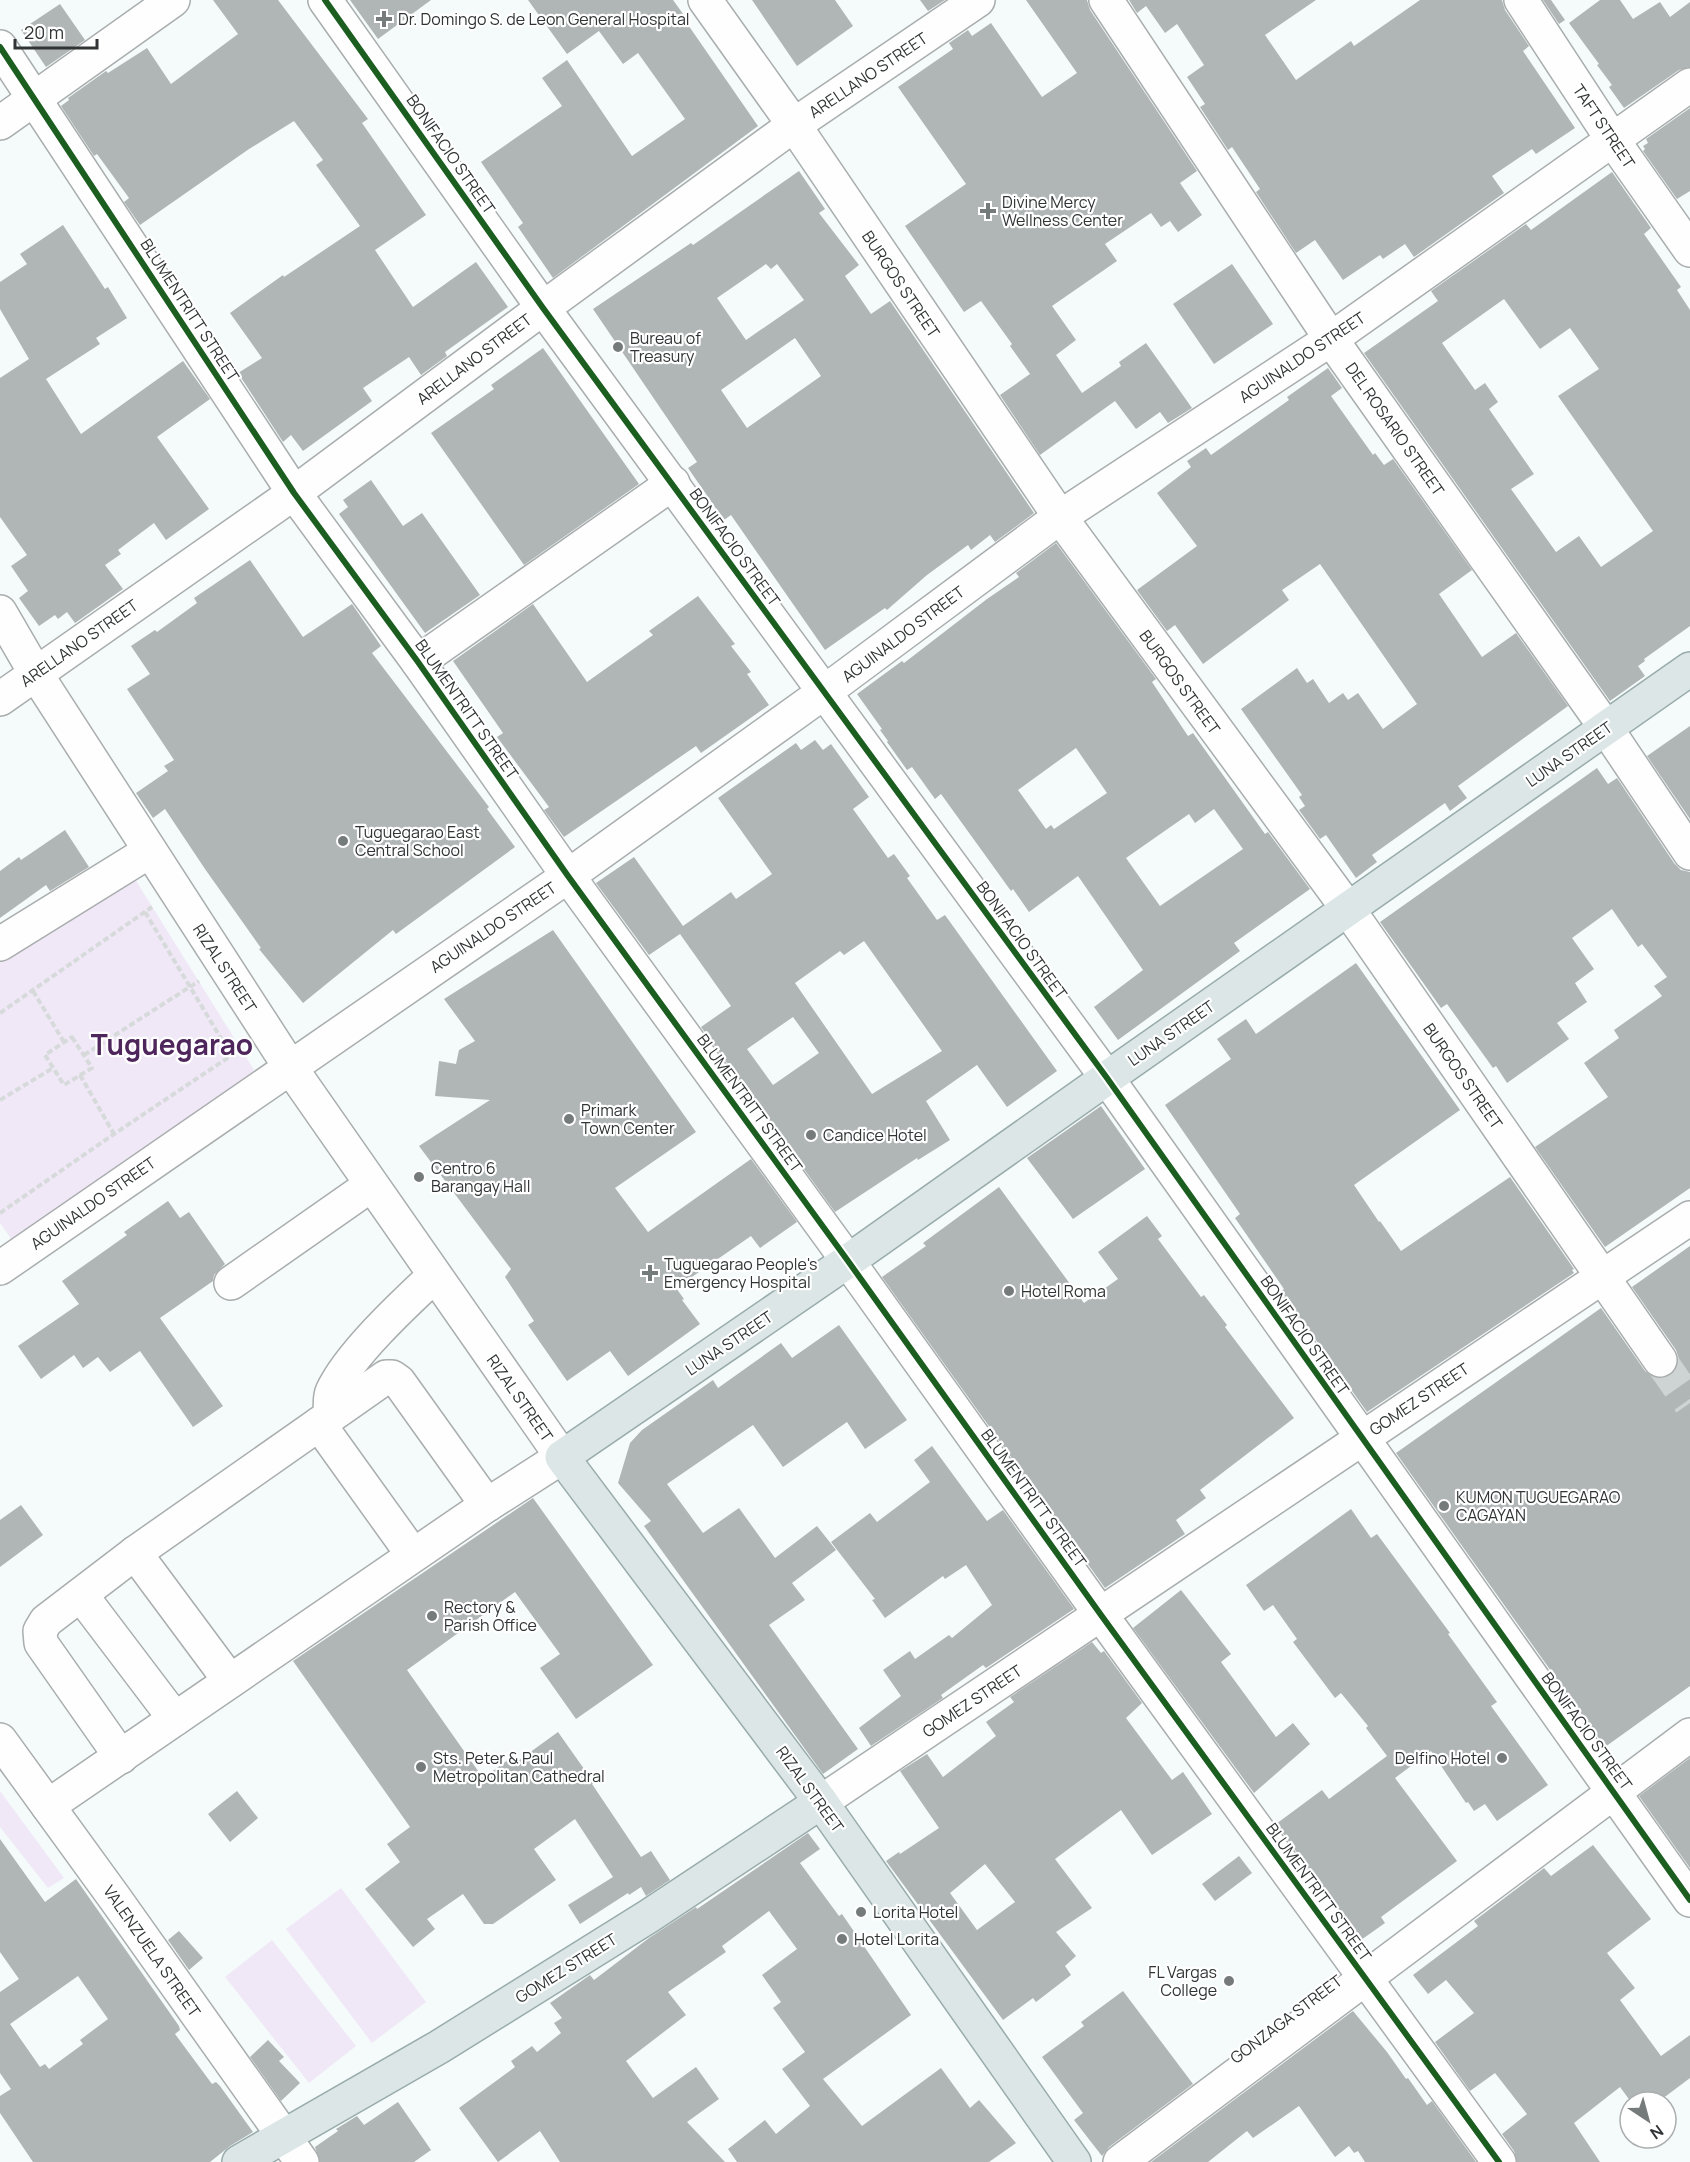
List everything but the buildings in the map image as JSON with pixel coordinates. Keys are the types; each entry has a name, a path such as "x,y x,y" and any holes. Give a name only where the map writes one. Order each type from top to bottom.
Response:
{"main road":[{"name":"LUNA STREET","path":"562,1457 848,1262 1690,669"},
{"name":"RIZAL STREET","path":"562,1457 821,1802 1074,2162"},
{"name":"GOMEZ STREET","path":"239,2162 293,2149 439,2047 649,1916 821,1802"}],"street":[{"path":"0,123 173,0"},
{"name":"BONIFACIO STREET","path":"326,0 543,308 1107,1078 1690,1900"},
{"name":"BURGOS STREET","path":"705,0 794,126 1060,517 1348,909 1660,1360"},
{"name":"ARELLANO STREET","path":"0,699 294,493 543,308 794,126 978,0"},
{"name":"DEL ROSARIO STREET","path":"1106,0 1331,339 1606,728 1690,854"},
{"name":"TAFT STREET","path":"1521,0 1612,139 1690,250"},
{"name":"BLUMENTRITT STREET","path":"0,46 294,493 418,662 568,876 1101,1615 1499,2162"},
{"name":"AGUINALDO STREET","path":"1,1264 568,876 823,693 1060,517 1331,339 1690,85"},
{"path":"418,662 673,483"},
{"name":"RIZAL STREET","path":"0,612 36,674 290,1067 562,1457"},
{"path":"0,944 150,851"},
{"path":"231,1283 371,1185"},
{"name":"GOMEZ STREET","path":"821,1802 1690,1218"},
{"path":"413,1555 325,1420 331,1394 346,1370 371,1339 434,1276"},
{"path":"121,1757 41,1643 40,1631 46,1621 135,1553 386,1377 392,1377 399,1382 487,1505"},
{"path":"48,1806 413,1555 562,1457"},
{"path":"135,1553 230,1681"},
{"path":"81,1595 175,1719"},
{"name":"GONZAGA STREET","path":"1120,2162 1690,1735"},
{"name":"VALENZUELA STREET","path":"0,1740 293,2149"}],"path":[{"path":"0,1013 175,890"},
{"path":"145,912 231,1055"},
{"path":"84,1055 224,965"},
{"path":"33,991 64,1042"},
{"path":"1,1211 267,1032"},
{"path":"72,1037 92,1068 64,1085 45,1054 64,1042 72,1037"},
{"path":"0,1100 53,1068"},
{"path":"80,1075 114,1134"}],"shaded area":[{"path":"133,876 256,1073 14,1243 0,1223 0,959"},
{"path":"0,1791 64,1878 48,1888 0,1827"},
{"path":"341,1888 426,2002 372,2043 286,1929"},
{"path":"272,1940 356,2046 309,2083 225,1977"}],"tunnel":[{"path":"1660,1360 1690,1403"}],"cycle path":[{"path":"325,0 543,308 1107,1078 1690,1900"},
{"path":"0,47 294,493 418,662 568,876 848,1261 1101,1615 1499,2162"}],"place":[{"name":"Dr. Domingo S. de Leon General Hospital","path":"384,19"},
{"name":"Divine Mercy Wellness Center","path":"988,211"},
{"name":"Bureau of Treasury","path":"618,347"},
{"name":"Tuguegarao East Central School","path":"343,841"},
{"name":"Primark Town Center","path":"569,1119"},
{"name":"Candice Hotel","path":"811,1135"},
{"name":"Centro 6 Barangay Hall","path":"419,1177"},
{"name":"Tuguegarao People's Emergency Hospital","path":"650,1273"},
{"name":"Hotel Roma","path":"1009,1291"},
{"name":"KUMON TUGUEGARAO CAGAYAN","path":"1444,1506"},
{"name":"Rectory & Parish Office","path":"432,1616"},
{"name":"Delfino Hotel","path":"1502,1758"},
{"name":"Sts. Peter & Paul Metropolitan Cathedral","path":"421,1767"},
{"name":"Lorita Hotel","path":"861,1912"},
{"name":"Hotel Lorita","path":"842,1939"},
{"name":"FL Vargas College","path":"1229,1981"}],"district":[{"name":"Tuguegarao","path":"172,1045"}]}
